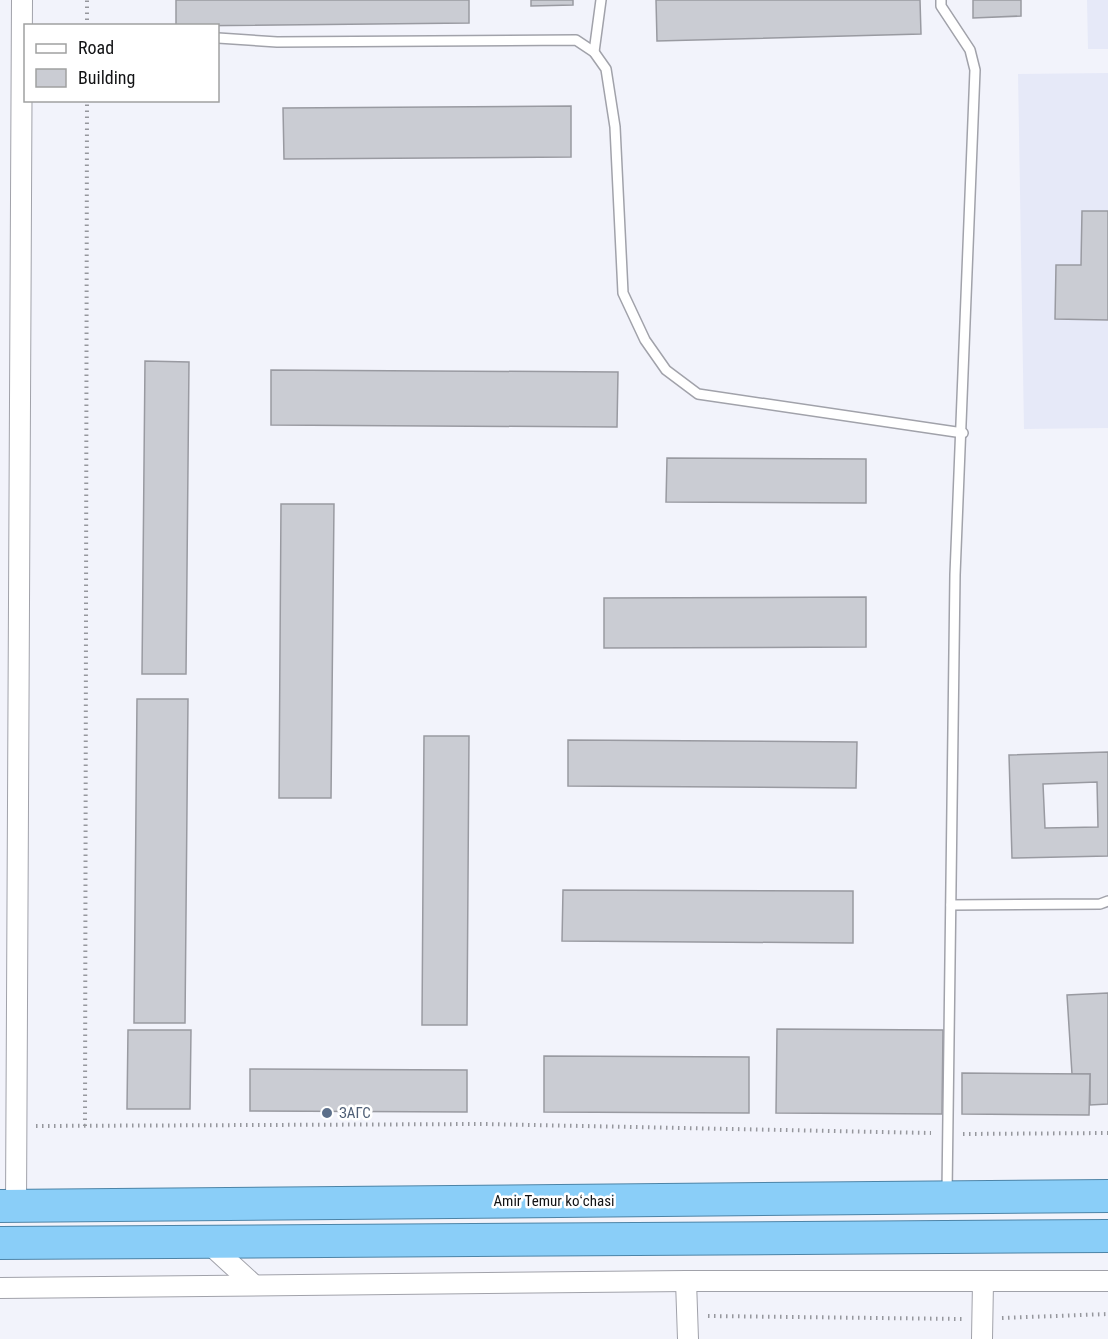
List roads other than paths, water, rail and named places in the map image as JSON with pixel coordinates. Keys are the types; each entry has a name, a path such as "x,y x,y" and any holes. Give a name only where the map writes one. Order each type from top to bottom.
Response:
{"highway":[{"name":"Amir Temur koʻchasi","path":"8,1206 1108,1196"},
{"path":"0,1243 1108,1236"}],"street":[{"path":"8,1206 17,1126 22,0"},
{"path":"206,1241 254,1285"},
{"path":"686,1281 688,1339"},
{"path":"0,1288 686,1281 1108,1281"},
{"path":"982,1339 983,1282"}],"lane":[{"path":"594,52 601,0"},
{"path":"941,0 941,6 970,50 975,70 963,433 955,575 946,1198"},
{"path":"219,38 277,42 576,40 594,52 606,69 615,127 623,293 645,340 666,370 698,394 963,433"},
{"path":"951,905 1100,904 1108,901"}],"place":[{"name":"ЗАГС","path":"327,1113"}]}
